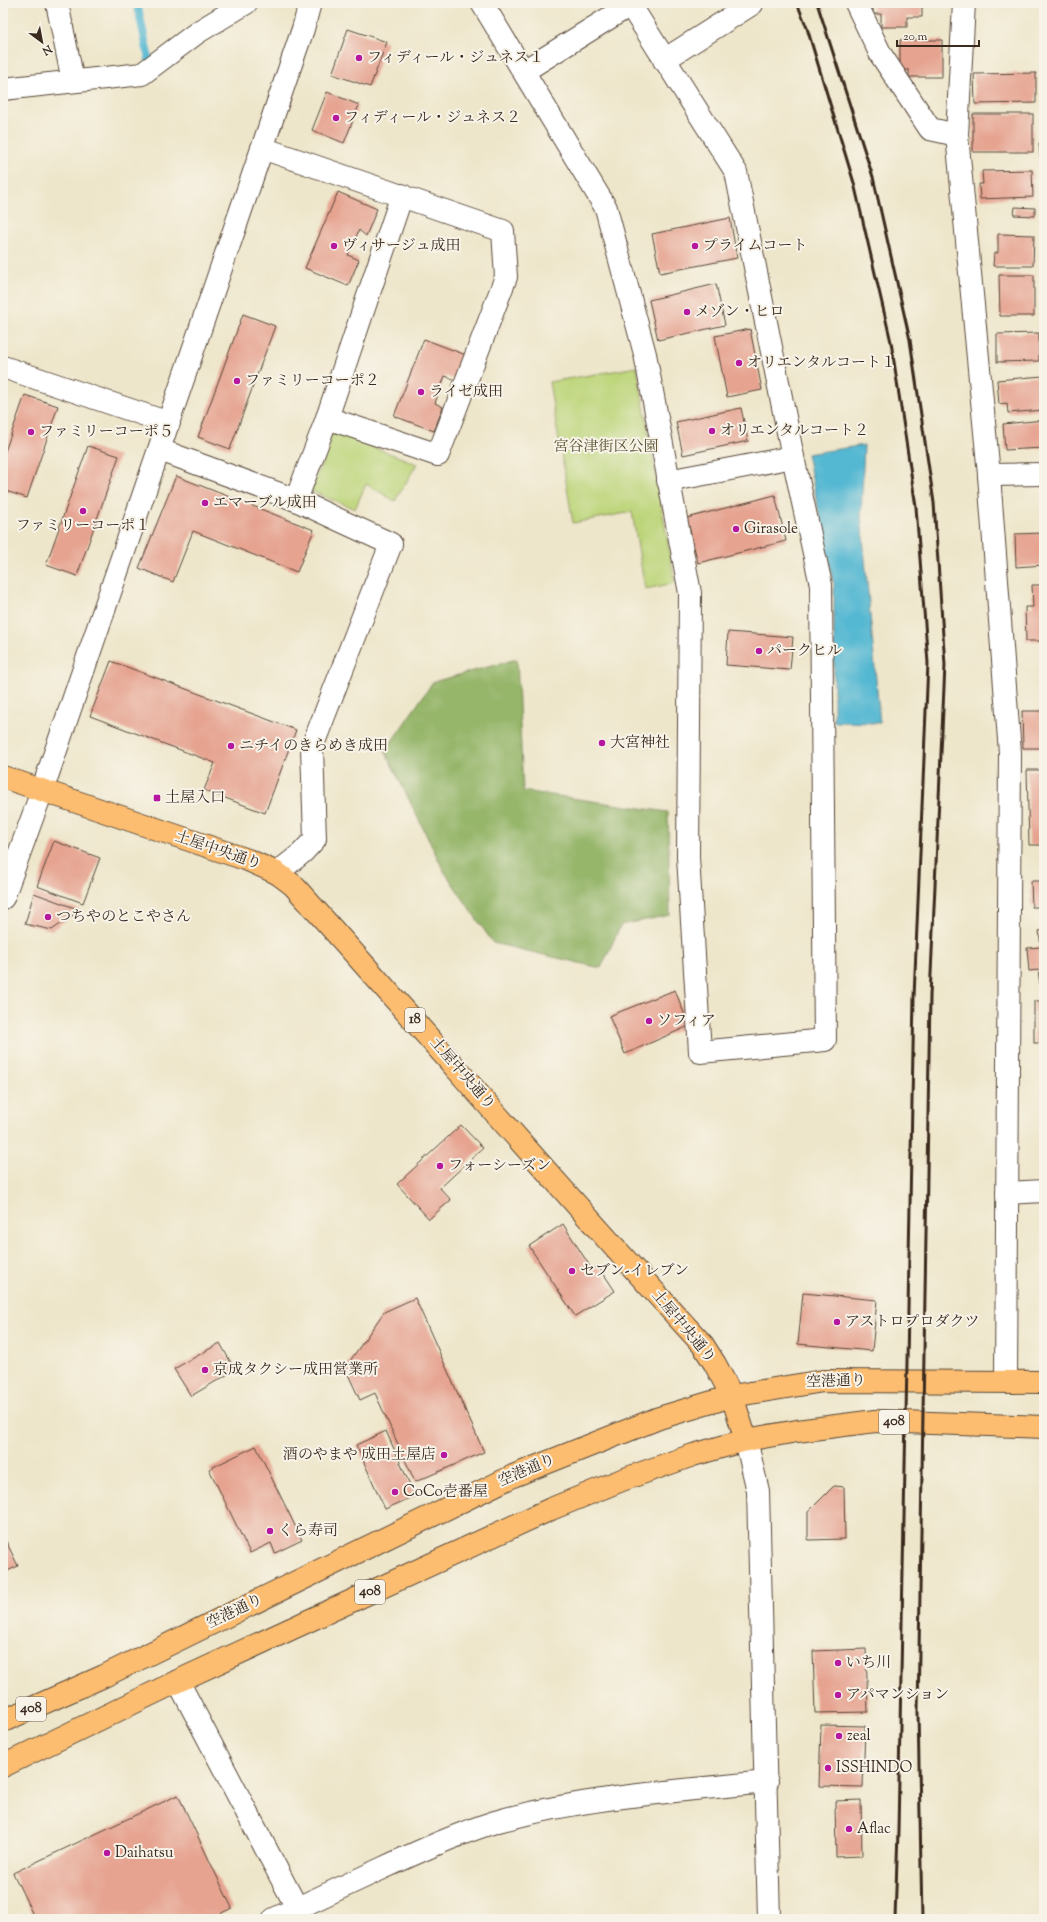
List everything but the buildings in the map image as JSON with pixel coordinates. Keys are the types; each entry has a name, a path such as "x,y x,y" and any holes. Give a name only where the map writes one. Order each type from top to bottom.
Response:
{"main road":[{"name":"土屋中央通り","path":"3,777 248,860 277,872 294,885 411,1015 595,1228 702,1345 715,1364 732,1396 746,1440"},
{"name":"空港通り","path":"3,1721 104,1676 513,1476 659,1418 732,1396 823,1381 1044,1382"},
{"name":"408","path":"3,1766 178,1681 551,1509 679,1460 746,1440 797,1431 875,1421 1044,1427"}],"street":[{"path":"57,3 73,81"},
{"path":"3,89 142,74 198,32 246,3"},
{"path":"3,898 42,791 160,450 303,29 310,3"},
{"path":"482,3 606,208 645,354 690,593 688,857 700,1052 825,1040 821,585 793,457 736,172 630,4 524,71"},
{"path":"664,60 752,3"},
{"path":"856,3 881,55 930,129 957,135"},
{"path":"964,3 957,135 989,475 1010,753 1006,1381"},
{"path":"262,148 503,231 506,277 438,455 327,418"},
{"path":"296,500 327,418 402,195"},
{"path":"3,367 169,423"},
{"path":"160,450 296,500 391,544 312,747 315,839 302,853 277,872"},
{"path":"668,481 793,457"},
{"path":"989,475 1044,474"},
{"path":"1007,1193 1044,1191"},
{"path":"746,1440 758,1491 767,1782 769,1919"},
{"path":"178,1681 297,1908"},
{"path":"274,1919 448,1839 544,1809 613,1798 767,1782"}],"green space":[{"name":"宮谷津街区公園","path":"637,367 675,583 645,589 632,512 573,523 549,382"},
{"path":"333,431 417,464 395,501 366,484 355,509 311,491"},
{"path":"517,659 523,791 668,812 670,915 621,925 601,968 493,943 444,871 385,751 433,682"}],"water":[{"path":"864,445 861,516 880,723 834,722 834,585 807,454"}],"waterway":[{"path":"137,3 149,59"}],"railway":[{"path":"797,3 807,28 854,183 891,342 916,507 928,663 914,997 895,1919"},
{"path":"817,3 873,177 910,340 934,503 945,665 930,996 918,1712 922,1919"}],"place":[{"name":"フィディール・ジュネス１","path":"359,58"},
{"name":"フィディール・ジュネス２","path":"336,118"},
{"name":"ヴィサージュ成田","path":"334,246"},
{"name":"プライムコート","path":"695,246"},
{"name":"メゾン・ヒロ","path":"687,312"},
{"name":"オリエンタルコート１","path":"739,363"},
{"name":"ファミリーコーポ２","path":"237,381"},
{"name":"ライゼ成田","path":"421,392"},
{"name":"オリエンタルコート２","path":"712,431"},
{"name":"ファミリーコーポ５","path":"31,432"},
{"name":"エマーブル成田","path":"205,503"},
{"name":"ファミリーコーポ１","path":"83,511"},
{"name":"Girasole","path":"736,529"},
{"name":"パークヒル","path":"759,651"},
{"name":"大宮神社","path":"602,743"},
{"name":"ニチイのきらめき成田","path":"231,746"},
{"name":"土屋入口","path":"157,798"},
{"name":"つちやのとこやさん","path":"48,917"},
{"name":"ソフィア","path":"649,1021"},
{"name":"フォーシーズン","path":"440,1166"},
{"name":"セブン-イレブン","path":"572,1271"},
{"name":"アストロプロダクツ","path":"837,1322"},
{"name":"京成タクシー成田営業所","path":"205,1370"},
{"name":"酒のやまや 成田土屋店","path":"444,1455"},
{"name":"CoCo壱番屋","path":"395,1492"},
{"name":"くら寿司","path":"270,1531"},
{"name":"いち川","path":"838,1663"},
{"name":"アパマンション","path":"838,1695"},
{"name":"zeal","path":"839,1736"},
{"name":"ISSHINDO","path":"828,1768"},
{"name":"Aflac","path":"849,1829"},
{"name":"Daihatsu","path":"107,1853"}]}
